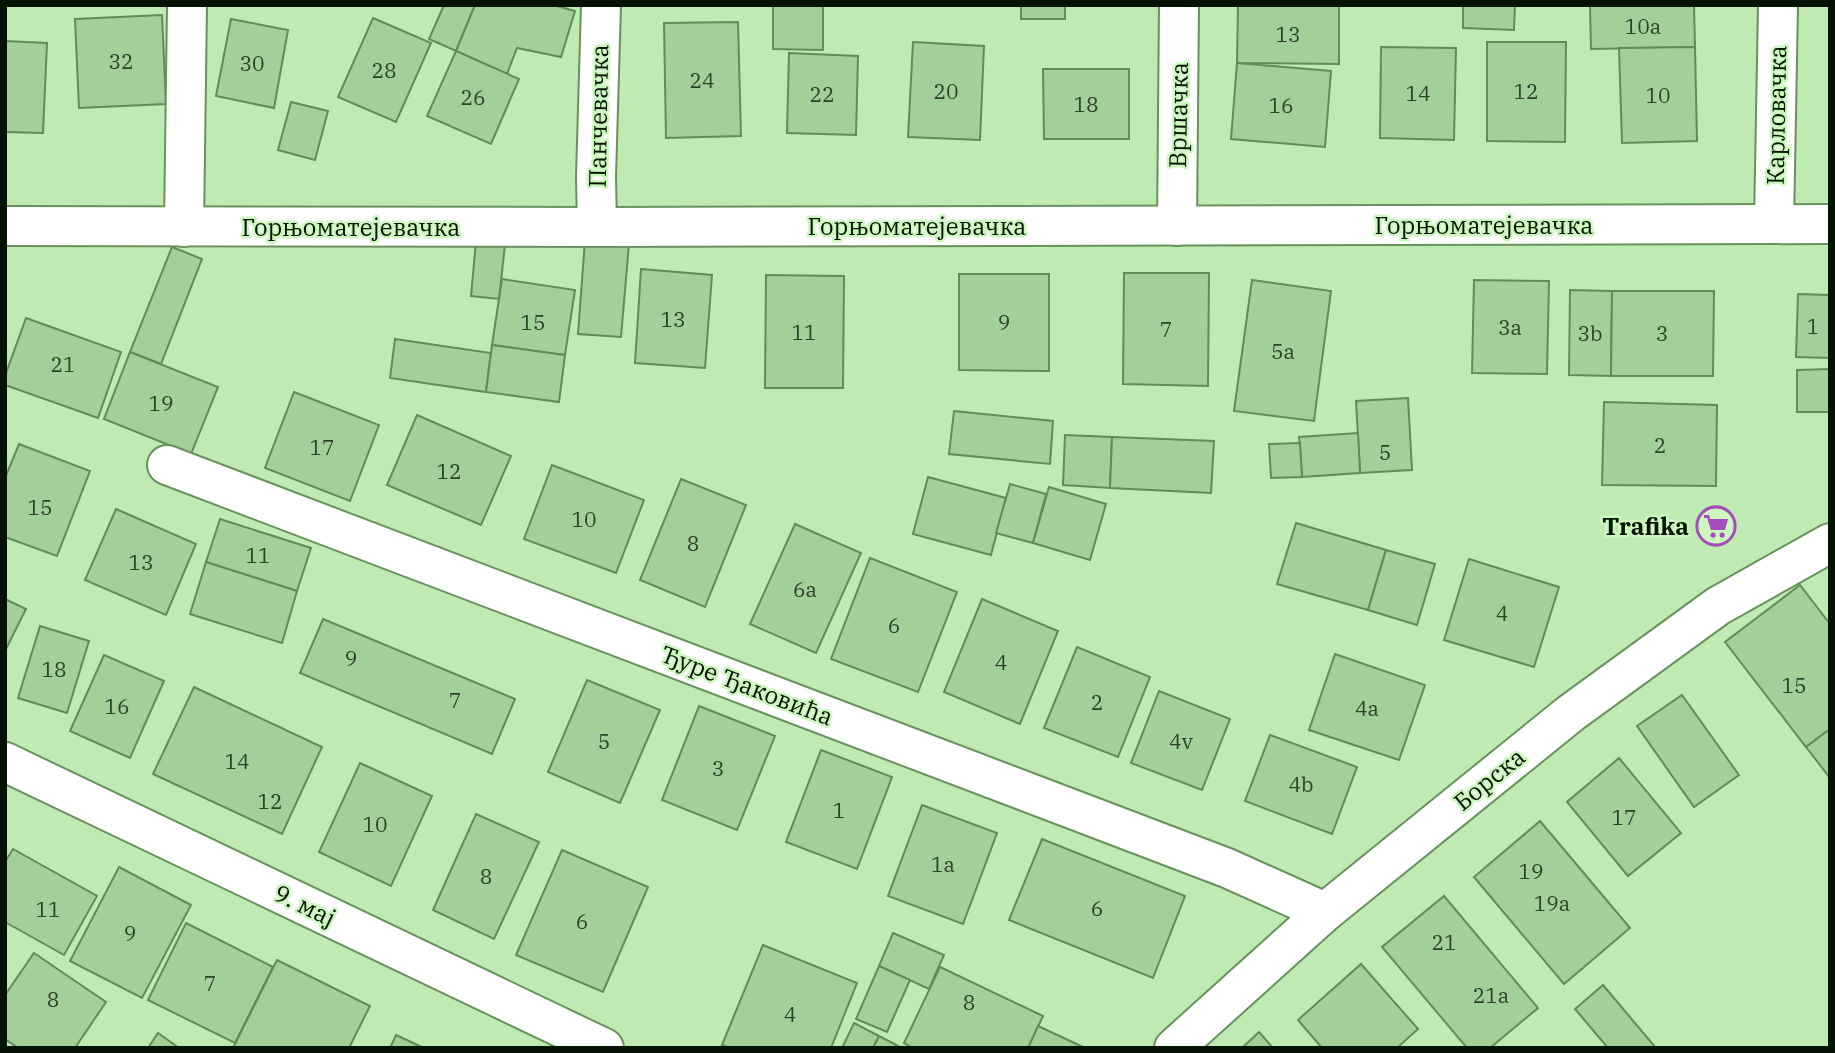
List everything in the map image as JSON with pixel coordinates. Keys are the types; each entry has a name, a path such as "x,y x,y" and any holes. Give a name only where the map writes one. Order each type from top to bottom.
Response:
{"street":[{"path":"184,228 187,5"},
{"name":"Панчевачка","path":"597,227 601,5"},
{"name":"Вршачка","path":"1177,226 1179,5"},
{"name":"Карловачка","path":"1774,224 1778,5"},
{"name":"Горњоматејевачка","path":"5,226 184,228 1830,224"},
{"name":"Ђуре Ђаковића","path":"167,465 1227,868 1325,912"},
{"name":"Борска","path":"1174,1048 1325,912 1581,705 1718,606 1825,553"},
{"name":"9. мај","path":"5,762 604,1048"}],"building":[{"path":"444,5 475,5 456,51 429,39"},
{"path":"475,5 553,5 575,11 561,57 517,48 507,74 456,51"},
{"path":"773,5 823,5 823,50 773,49"},
{"path":"1021,5 1065,5 1065,19 1021,19"},
{"path":"1238,5 1339,5 1339,64 1237,63"},
{"path":"1463,5 1515,5 1514,30 1463,28"},
{"path":"1590,5 1694,5 1695,47 1591,49"},
{"path":"162,15 166,104 79,108 75,19"},
{"path":"373,18 431,43 396,122 338,97"},
{"path":"231,19 288,30 274,108 216,96"},
{"path":"738,22 741,136 666,138 664,23"},
{"path":"5,41 47,43 43,133 5,132"},
{"path":"913,42 984,46 980,140 908,137"},
{"path":"1487,42 1566,42 1565,142 1487,141"},
{"path":"1381,47 1456,48 1454,140 1380,138"},
{"path":"1695,47 1697,141 1622,143 1619,48"},
{"path":"456,51 519,79 491,144 427,116"},
{"path":"789,53 858,56 856,135 787,133"},
{"path":"1237,63 1331,71 1325,147 1231,139"},
{"path":"1043,69 1129,69 1129,139 1044,139"},
{"path":"291,102 328,111 315,160 278,150"},
{"path":"585,240 629,244 621,337 578,334"},
{"path":"476,241 505,245 499,299 471,296"},
{"path":"172,247 202,259 161,364 130,352"},
{"path":"641,269 712,275 705,368 635,363"},
{"path":"1124,273 1209,273 1208,386 1123,384"},
{"path":"959,274 1049,274 1049,371 959,370"},
{"path":"766,275 844,276 843,388 765,388"},
{"path":"502,279 575,290 565,355 492,345"},
{"path":"1252,280 1331,291 1314,421 1234,411"},
{"path":"1474,280 1549,281 1547,374 1472,373"},
{"path":"1570,290 1612,291 1611,376 1569,375"},
{"path":"1612,291 1714,291 1713,376 1611,376"},
{"path":"1798,294 1830,295 1830,358 1796,357"},
{"path":"26,318 121,352 98,418 5,385 5,376"},
{"path":"395,339 491,353 486,392 390,378"},
{"path":"492,345 565,355 559,402 486,392"},
{"path":"130,352 218,387 191,454 104,419"},
{"path":"1830,369 1830,412 1797,412 1797,370"},
{"path":"294,392 379,425 350,501 265,468"},
{"path":"1408,398 1412,470 1360,473 1356,401"},
{"path":"1604,402 1717,405 1716,486 1602,485"},
{"path":"954,411 1053,421 1050,464 949,454"},
{"path":"417,415 511,456 481,525 387,485"},
{"path":"1358,433 1360,473 1302,477 1299,437"},
{"path":"1065,435 1112,437 1110,488 1063,485"},
{"path":"1112,437 1214,441 1211,493 1110,488"},
{"path":"1300,443 1302,477 1271,478 1269,444"},
{"path":"19,444 90,471 57,556 5,537 5,478"},
{"path":"552,465 644,500 616,573 524,539"},
{"path":"928,477 1006,498 991,555 913,534"},
{"path":"681,479 746,505 705,607 640,580"},
{"path":"1010,484 1046,494 1033,543 996,533"},
{"path":"1049,487 1106,504 1090,560 1033,543"},
{"path":"116,509 196,544 166,615 85,580"},
{"path":"220,519 311,548 297,591 206,562"},
{"path":"1296,523 1386,550 1368,610 1277,584"},
{"path":"795,524 861,553 816,653 750,624"},
{"path":"1386,550 1435,564 1417,625 1368,610"},
{"path":"870,558 957,592 918,692 831,659"},
{"path":"1469,559 1559,587 1534,667 1444,640"},
{"path":"206,562 297,591 282,643 190,614"},
{"path":"1800,585 1830,624 1830,729 1806,747 1725,642"},
{"path":"5,599 26,609 5,651"},
{"path":"982,599 1058,631 1020,724 944,692"},
{"path":"323,619 515,699 492,754 300,673"},
{"path":"40,626 89,641 67,713 18,698"},
{"path":"1077,647 1150,677 1118,757 1044,728"},
{"path":"1335,654 1425,685 1399,760 1309,730"},
{"path":"104,655 164,681 130,758 70,731"},
{"path":"587,680 660,710 620,803 548,772"},
{"path":"194,687 322,747 282,834 153,774"},
{"path":"1159,691 1230,719 1202,790 1131,763"},
{"path":"1682,695 1739,775 1694,807 1637,726"},
{"path":"699,706 775,736 737,830 662,800"},
{"path":"1830,729 1830,778 1806,747"},
{"path":"1270,735 1357,767 1332,834 1245,801"},
{"path":"821,750 892,777 857,869 786,842"},
{"path":"1619,758 1681,833 1628,876 1567,802"},
{"path":"360,763 432,796 391,886 319,852"},
{"path":"922,805 997,833 963,924 888,896"},
{"path":"476,814 539,842 494,939 433,910"},
{"path":"1540,821 1630,928 1564,984 1474,877"},
{"path":"1042,839 1185,896 1153,978 1009,920"},
{"path":"13,849 97,896 64,955 5,922 5,862"},
{"path":"562,850 648,887 603,992 516,955"},
{"path":"119,867 191,905 142,998 70,961"},
{"path":"1444,896 1538,1008 1490,1048 1467,1048 1382,947"},
{"path":"186,923 273,967 235,1043 148,1000"},
{"path":"893,933 944,955 929,989 879,966"},
{"path":"763,945 857,983 831,1048 730,1048 722,1045"},
{"path":"34,953 106,1002 75,1048 18,1048 5,1039 5,995"},
{"path":"277,960 370,1006 349,1048 233,1048"},
{"path":"1361,964 1418,1029 1397,1048 1322,1048 1298,1020"},
{"path":"879,966 910,980 887,1032 856,1019"},
{"path":"940,967 1043,1016 1028,1048 913,1048 904,1043"},
{"path":"1603,985 1656,1048 1608,1048 1575,1009"},
{"path":"854,1023 879,1036 873,1048 842,1048"},
{"path":"1038,1026 1083,1047 1083,1048 1028,1048"},
{"path":"1259,1032 1273,1048 1242,1048"},
{"path":"158,1033 179,1048 148,1048"},
{"path":"396,1035 424,1048 390,1048"},
{"path":"879,1036 902,1048 873,1048"}],"place":[{"name":"Trafika","path":"1716,526"}]}
